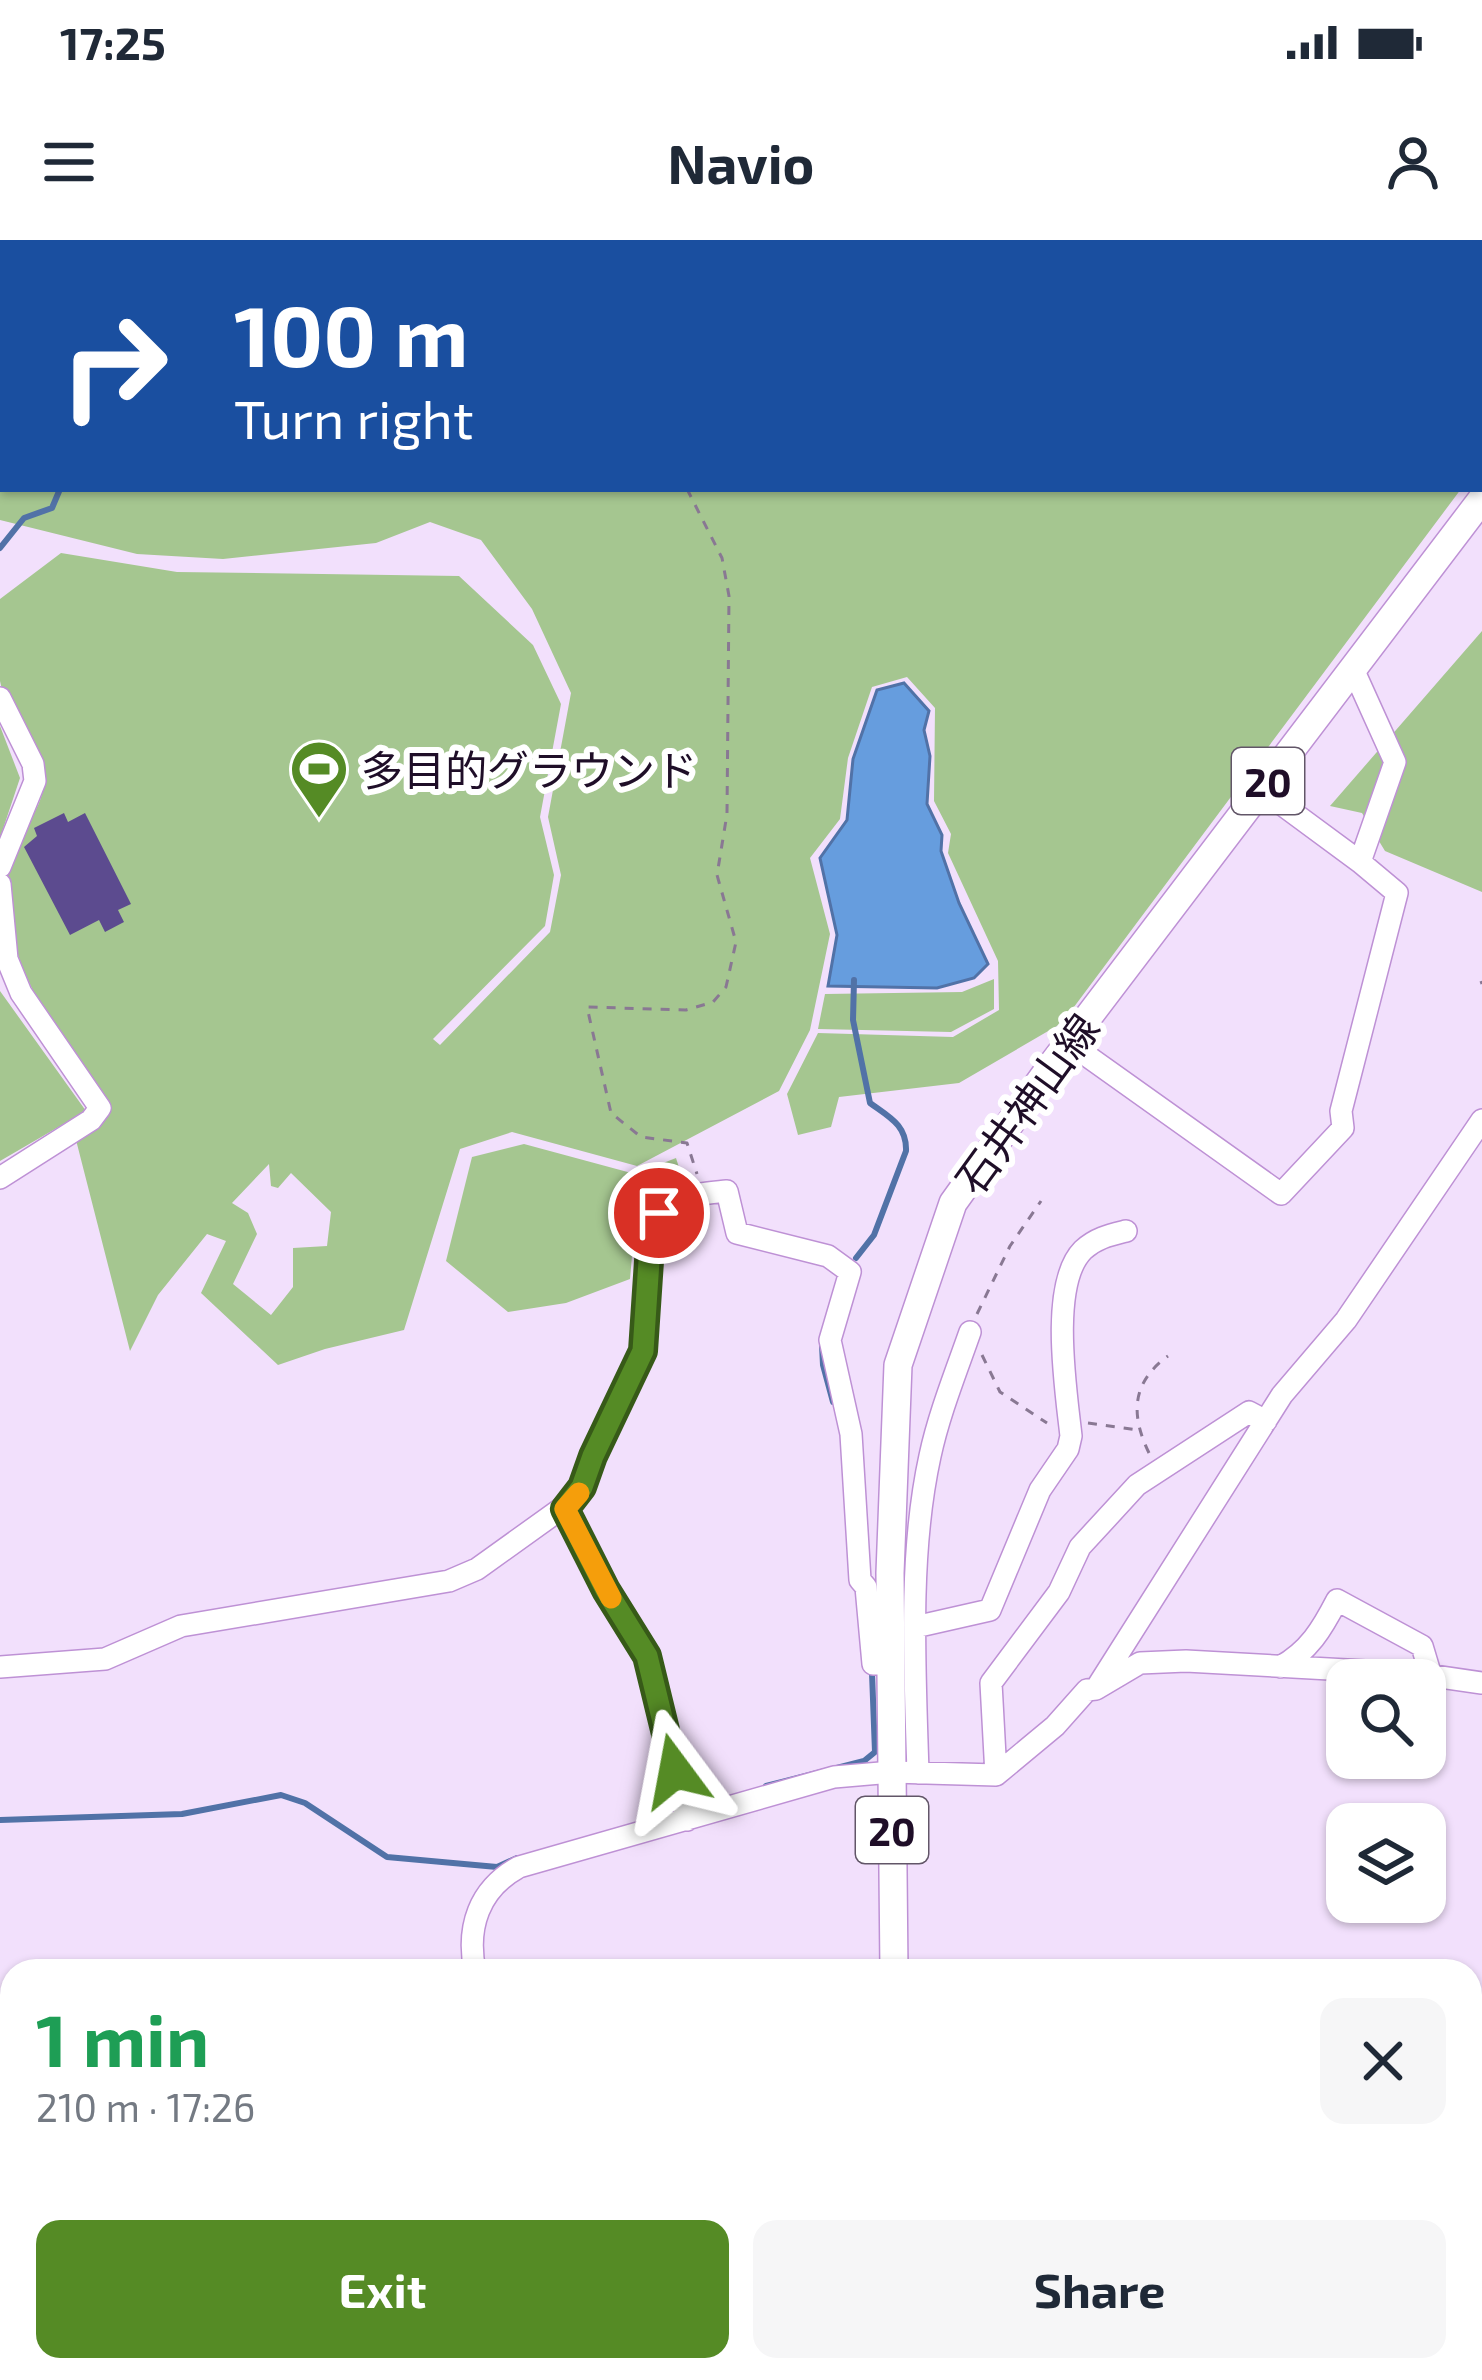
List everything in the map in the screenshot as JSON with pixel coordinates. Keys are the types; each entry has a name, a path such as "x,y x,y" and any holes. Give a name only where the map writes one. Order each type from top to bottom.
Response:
{"main road":[{"name":"石井神山線","path":"895,1959 905,1772 890,1664 898,1365 952,1202 1482,499"}],"street":[{"path":"1353,669 1395,762 1360,862"},
{"path":"0,698 33,764 35,781 0,867"},
{"path":"1069,1043 1281,1194 1343,1128 1341,1112 1397,893 1262,789"},
{"path":"0,884 8,959 22,993 100,1108 91,1120 0,1178"},
{"path":"1096,1689 1282,1395 1346,1320 1479,1131"},
{"path":"0,1667 105,1659 181,1626 449,1581 476,1569 565,1509 582,1487 643,1351 651,1231 659,1213 669,1202 727,1191 736,1233 828,1256 850,1272 830,1340 851,1434 860,1580 866,1587 873,1664 890,1664"},
{"path":"915,1627 990,1610 1040,1490 1068,1449 1072,1428 1060,1316 1079,1253 1101,1237 1126,1231"},
{"path":"905,1772 929,1457 970,1332"},
{"path":"996,1775 992,1683 1059,1592 1081,1546 1137,1485 1249,1412 1266,1421"},
{"path":"565,1509 606,1590 647,1656 685,1814"},
{"path":"1280,1667 1301,1655 1337,1600 1422,1646 1426,1659"},
{"path":"474,1959 472,1926 487,1892 519,1868 685,1814 834,1778 905,1772 996,1775 1055,1726 1087,1690 1140,1663 1186,1661 1326,1670"},
{"path":"1446,1678 1482,1683"}],"path":[{"path":"688,492 722,558 729,596 728,814 717,874 736,942 726,987 713,1002 686,1010 587,1006 611,1113 640,1137 687,1143 704,1193"},
{"path":"1041,1201 1002,1260 970,1332 1000,1393 1018,1408 1072,1428 1139,1430"},
{"path":"1158,1471 1139,1430 1140,1383 1147,1371 1168,1356"}],"green space":[{"path":"0,492 1459,492 1062,1023 959,1083 839,1097 831,1127 798,1135 787,1094 818,1033 953,1037 999,1010 998,961 948,853 951,834 934,801 935,708 907,677 872,687 848,758 840,819 810,858 830,934 810,1030 779,1091 637,1166 512,1132 460,1149 404,1330 278,1365 201,1293 226,1241 207,1234 158,1295 130,1351 76,1140 109,1111 38,1000 13,939 7,907 8,860 38,804 44,780 38,752 0,681 0,599 61,553 177,572 459,576 533,645 561,704 540,817 554,875 545,926 433,1039 440,1045 550,932 561,875 548,817 571,693 532,609 481,540 430,522 376,543 223,559 137,554 0,520","holes":["269,1164 271,1186 278,1188 291,1173 331,1212 327,1246 293,1248 293,1287 271,1315 233,1284 257,1234 248,1213 232,1203"]},
{"path":"1482,631 1482,892 1385,851 1362,813 1330,806"},
{"path":"0,726 20,778 0,838"},
{"path":"994,979 994,1009 951,1032 818,1029 825,994 962,992"},
{"path":"0,991 86,1111 0,1161"},
{"path":"524,1144 635,1174 676,1158 683,1180 645,1201 634,1233 630,1279 566,1303 508,1312 446,1261 472,1157"}],"water":[{"path":"904,683 929,711 924,730 930,756 927,804 942,835 941,851 959,903 988,964 974,978 937,988 828,986 837,935 820,858 847,820 853,759 877,690"}],"building":[{"path":"64,813 68,822 85,813 131,904 118,910 124,922 105,932 99,920 70,935 24,847 37,836 34,828"}],"waterway":[{"path":"0,548 24,518 52,508 59,492"},
{"path":"854,980 853,1020 870,1103 890,1117 906,1142 874,1235 856,1258"},
{"path":"822,1345 833,1402"},
{"path":"766,1786 864,1761 875,1752 872,1673"},
{"path":"0,1820 182,1814 281,1795 305,1803 387,1857 497,1867 517,1858"}],"slow traffic":[{"path":"579,1493 565,1509 611,1598"}],"place":[{"name":"多目的グラウンド","path":"319,820"}],"route":[{"path":"659,1213 651,1231 643,1351 582,1487 565,1509 606,1590 647,1656 675,1771"}]}
